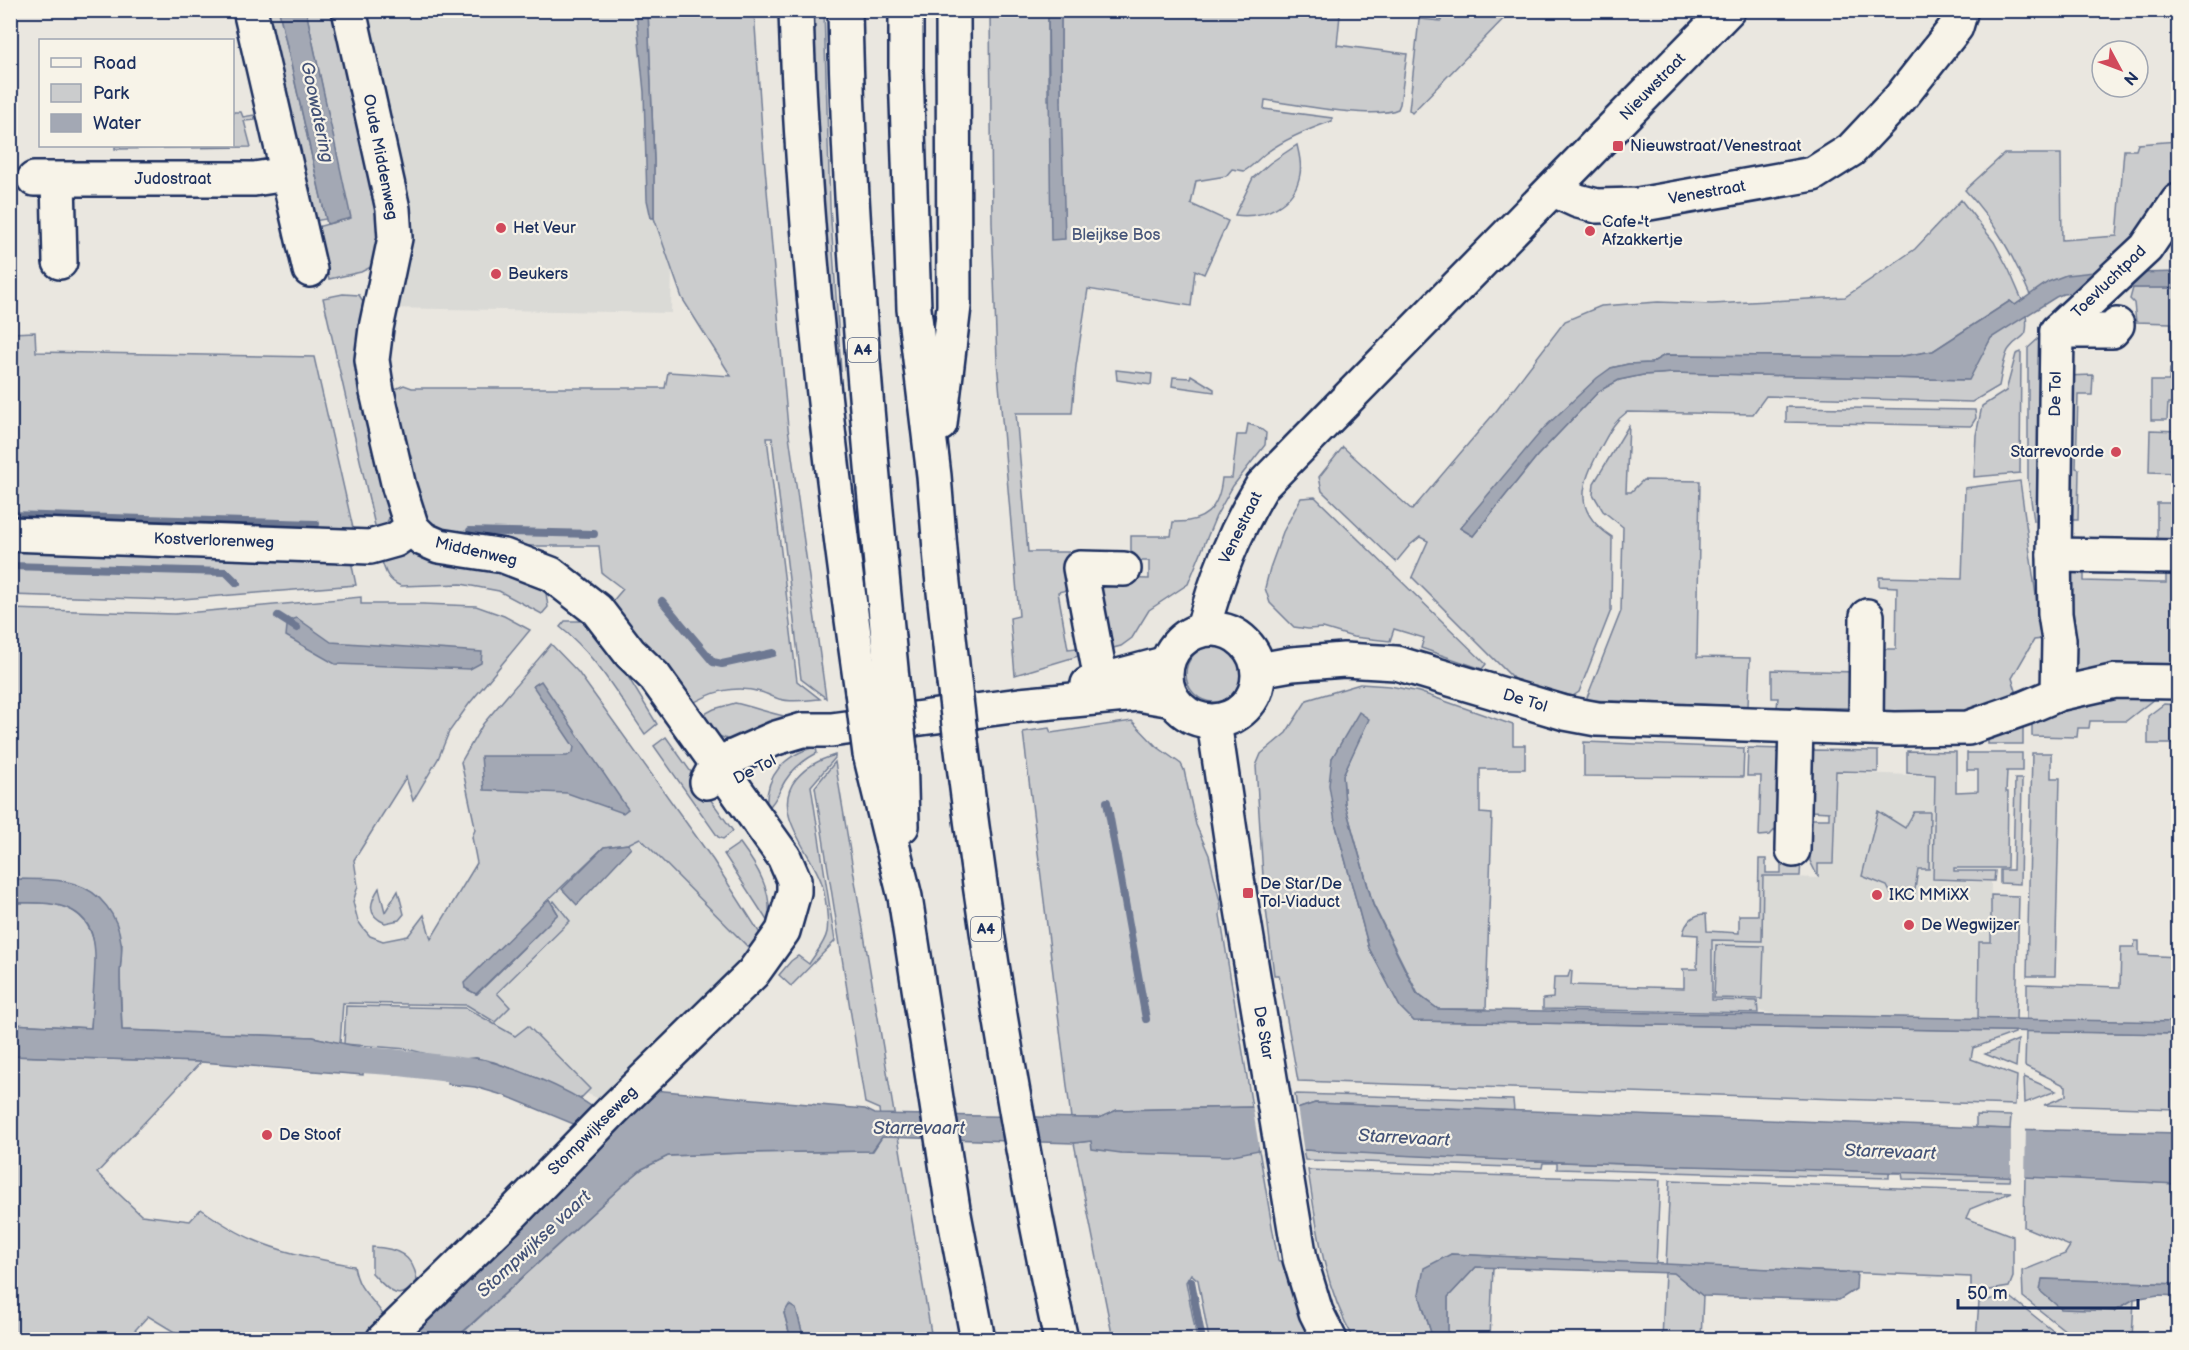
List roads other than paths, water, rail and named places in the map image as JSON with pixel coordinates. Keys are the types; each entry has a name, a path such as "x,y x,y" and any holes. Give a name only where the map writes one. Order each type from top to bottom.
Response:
{"main road":[{"path":"250,10 310,270"},
{"name":"Oude Middenweg","path":"349,10 393,209 395,238 376,328 372,360 389,446 412,528"},
{"name":"A4","path":"796,10 806,197 817,332 837,504 877,691 940,1127 978,1340"},
{"name":"A4","path":"845,10 860,321 874,500 877,691"},
{"name":"A4","path":"906,10 914,309 934,476 960,742 988,945 1020,1129 1061,1340"},
{"name":"A4","path":"934,476 954,306 953,10"},
{"name":"Nieuwstraat","path":"1554,190 1728,10"},
{"name":"Venestraat","path":"1215,630 1245,555 1279,485 1305,441 1554,190 1578,201 1597,206 1638,205 1813,174 1851,150 1900,98 1956,27 1961,10"},
{"name":"Judostraat","path":"60,261 46,179 254,179 287,174"},
{"name":"Toevluchtpad","path":"2057,331 2146,248 2178,201"},
{"path":"2057,331 2112,331 2116,325"},
{"name":"De Tol","path":"2057,331 2054,555 2055,614 2059,640 2058,694"},
{"name":"Kostverlorenweg","path":"10,534 370,547 394,540 412,528"},
{"name":"Middenweg","path":"412,528 423,539 439,546 504,556 551,574 597,610 630,653 655,677 718,777"},
{"path":"2054,555 2178,557"},
{"path":"1101,680 1080,568 1124,569"},
{"path":"1866,727 1867,616"},
{"path":"1215,630 1239,636 1248,645 1259,670 1255,694 1248,705 1232,717 1214,722 1191,717 1180,709 1167,688 1166,676 1167,663 1172,651 1180,641 1191,633 1215,630"},
{"name":"De Tol","path":"1259,670 1292,664 1344,660 1396,663 1565,713 1597,720 1895,729 1968,728 2058,694 2116,681 2178,682"},
{"name":"De Tol","path":"1020,705 1167,663"},
{"name":"De Tol","path":"718,777 831,730 1020,705 1137,694 1173,700"},
{"name":"De Star","path":"1214,722 1236,879 1300,1259 1316,1312 1330,1340"},
{"path":"1793,850 1796,725"},
{"name":"Stompwijkseweg","path":"382,1340 512,1214 612,1111 753,973 783,931 788,912 718,777"}],"water":[{"name":"Goowatering","path":"279,11 306,11 351,218 327,224"},
{"path":"636,11 648,11 654,218 651,218 647,200 644,92"},
{"path":"1048,11 1061,11 1065,239 1051,240"},
{"path":"2104,271 2178,272 2178,288 2133,288 2063,294 2056,297 1991,338 1969,380 1673,373 1643,375 1619,380 1599,391 1537,456 1473,536 1460,528 1544,428 1597,378 1611,368 1628,364 1651,363 1665,355 1897,357 1933,351 2010,301 2015,305 2048,282 2066,275"},
{"path":"297,618 331,642 482,652 481,663 470,669 335,664 286,636 287,626 291,620"},
{"path":"541,681 628,809 623,813 567,793 484,790 481,756 567,756 573,752 574,747 533,686"},
{"path":"1359,712 1369,719 1343,775 1345,804 1373,905 1417,994 1438,1009 2178,1022 2178,1034 1414,1021 1400,1007 1369,948 1335,822 1329,785 1332,758"},
{"path":"628,844 631,848 577,905 562,889 604,847"},
{"path":"11,879 51,880 75,884 93,893 107,906 116,923 122,946 120,974 122,1030 313,1037 365,1048 363,1075 201,1062 11,1056 11,1024 91,1028 95,958 89,926 82,918 73,911 55,904 11,903"},
{"path":"549,899 558,914 476,994 465,988 464,983"},
{"path":"476,1058 539,1079 570,1093 597,1110 653,1090 865,1109 875,1114 1099,1118 1117,1110 1252,1107 1297,1109 1315,1103 2010,1129 2178,1133 2178,1184 2063,1178 1489,1159 1259,1147 1259,1150 1228,1156 1121,1153 1092,1149 1091,1141 1074,1143 882,1137 872,1151 668,1156 642,1169 623,1185 455,1339 397,1340 581,1127 506,1096 475,1087 448,1084 451,1060"},
{"path":"1451,1254 1857,1273 1856,1289 1839,1300 1703,1296 1674,1273 1476,1267 1448,1297 1448,1339 1433,1339 1419,1294 1424,1268"},
{"path":"2042,1279 2178,1284 2178,1296 2158,1295 2134,1299 2114,1311 2061,1309 2040,1291"},
{"path":"789,1305 796,1309 804,1339 791,1339 784,1313"}],"waterway":[{"path":"10,515 316,524"},
{"path":"470,531 594,534"},
{"path":"10,566 226,572 237,583"},
{"path":"662,601 713,662 722,664 773,653"},
{"path":"278,616 297,628"},
{"path":"1107,802 1146,1019"},
{"path":"331,1058 392,1062 483,1073"},
{"path":"1191,1281 1202,1340"}],"place":[{"name":"Nieuwstraat/Venestraat","path":"1618,146"},
{"name":"Het Veur","path":"501,228"},
{"name":"Cafe 't Afzakkertje","path":"1590,231"},
{"name":"Beukers","path":"496,274"},
{"name":"Starrevoorde","path":"2116,452"},
{"name":"De Star/De Tol-Viaduct","path":"1248,893"},
{"name":"IKC MMiXX","path":"1877,895"},
{"name":"De Wegwijzer","path":"1909,925"},
{"name":"De Stoof","path":"267,1135"}],"park label":[{"name":"Bleijkse Bos","path":"1116,235"}],"water label":[{"name":"Starrevaart","path":"919,1128"},
{"name":"Starrevaart","path":"1404,1138"},
{"name":"Starrevaart","path":"1890,1152"},
{"name":"Stompwijkse vaart","path":"534,1244"}]}
